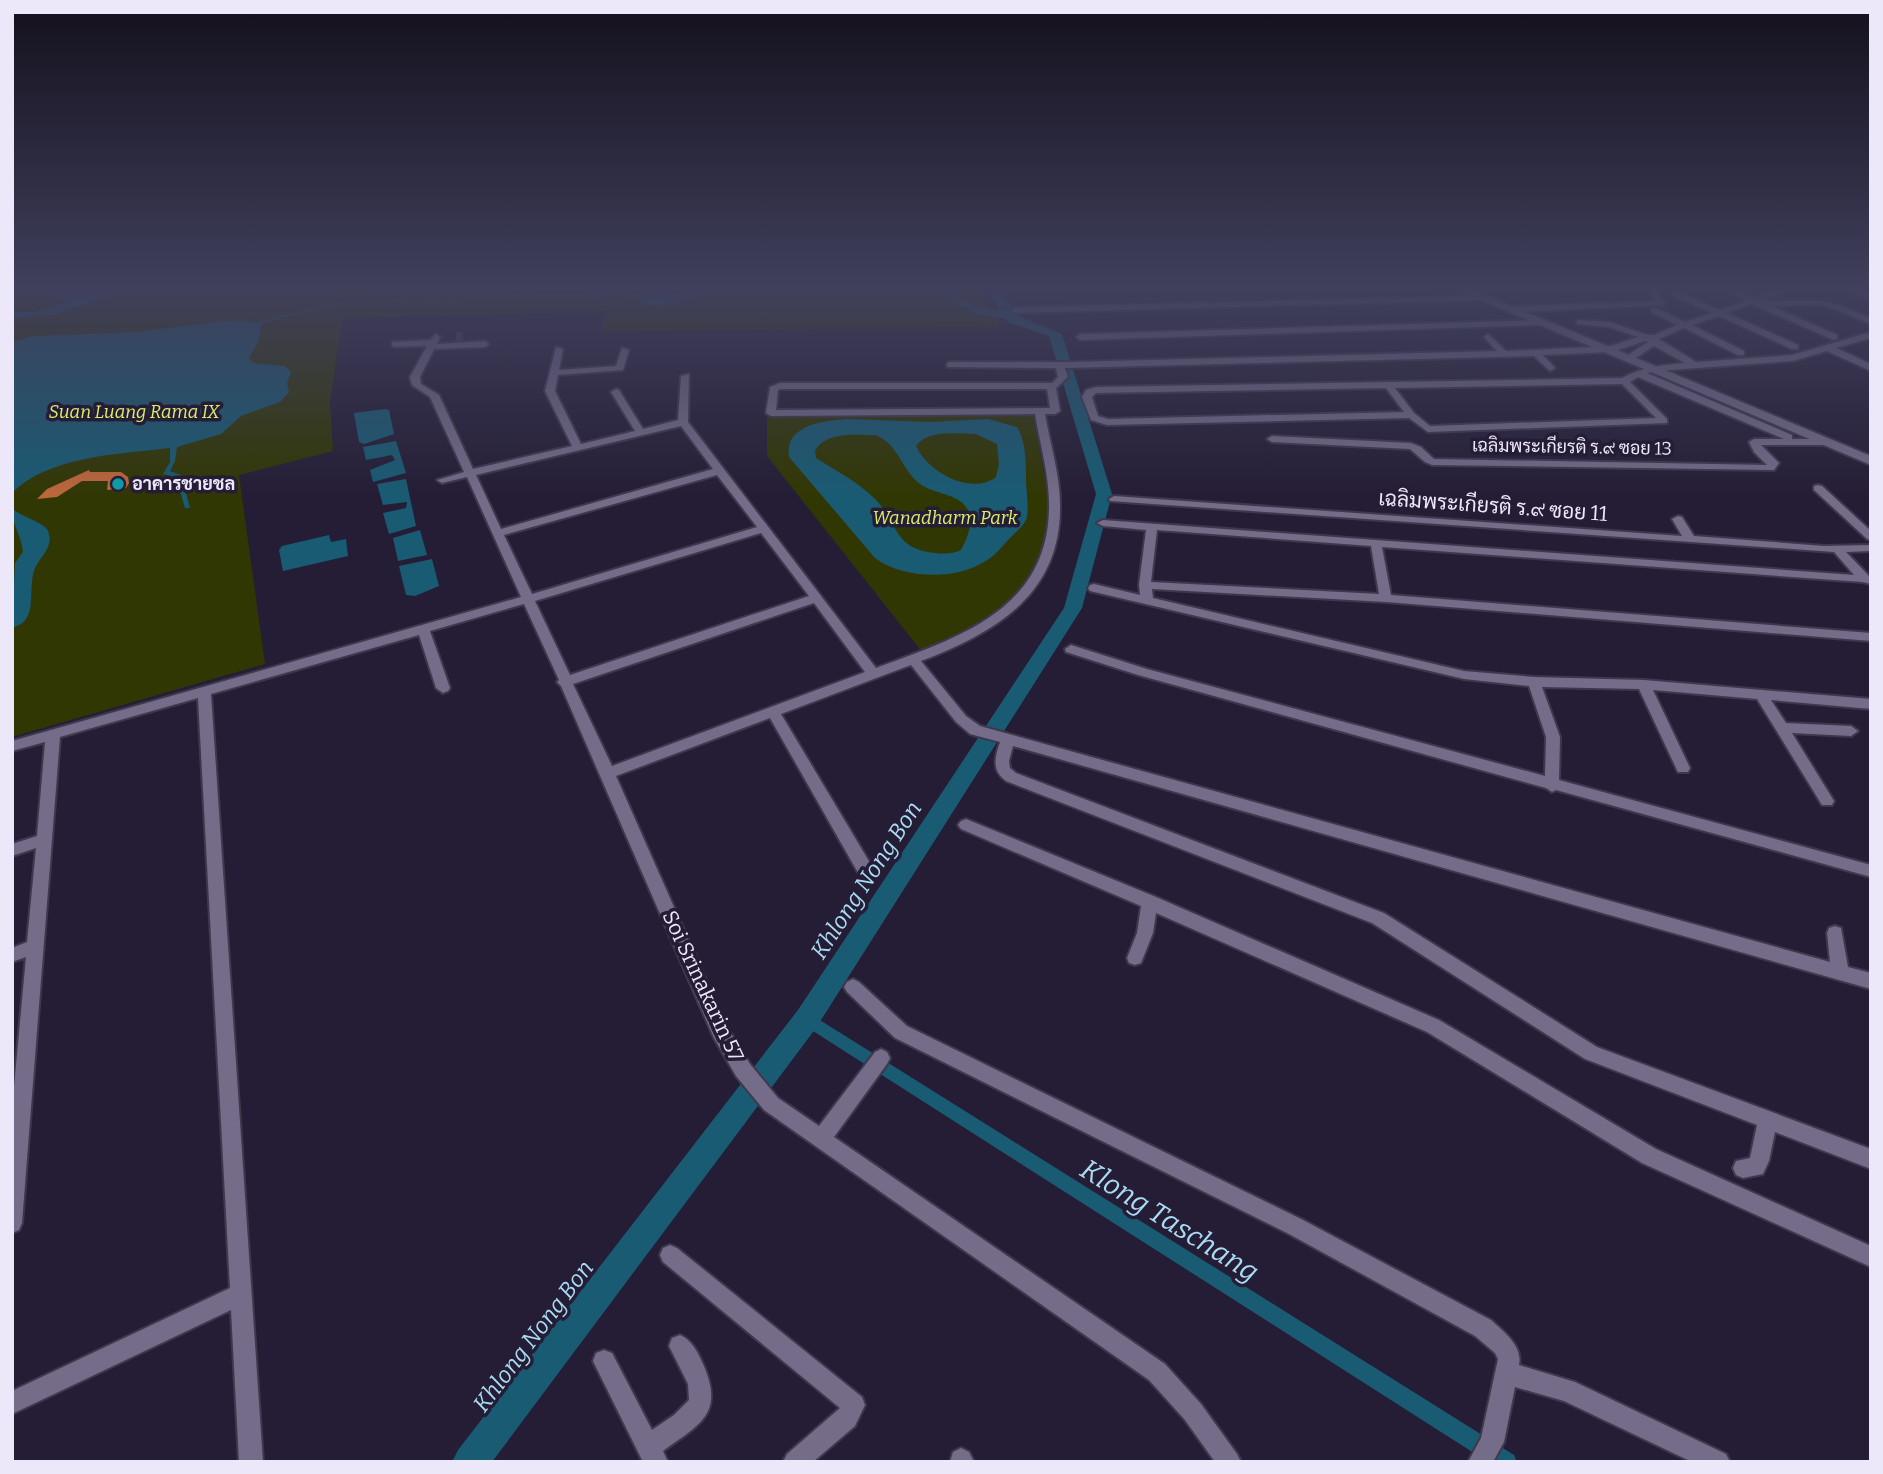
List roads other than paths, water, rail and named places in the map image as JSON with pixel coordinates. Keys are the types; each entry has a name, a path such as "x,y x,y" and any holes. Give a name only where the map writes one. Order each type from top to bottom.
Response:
{"main road":[{"path":"1631,359 1871,459"},
{"path":"1635,359 1871,459"}],"street":[{"name":"Soi Srinakarin 57","path":"426,359 415,377 417,385 434,394 529,599 720,1032 743,1070 771,1104 1157,1372 1193,1412 1229,1462"},
{"path":"557,359 550,391 578,448"},
{"path":"554,373 620,368 623,359"},
{"path":"950,365 1313,359"},
{"path":"1544,359 1550,368"},
{"path":"1684,359 1694,365"},
{"path":"1411,415 1107,422 1094,418 1087,397 1089,391 1096,390 1624,381 1638,373 1655,369 1782,359"},
{"path":"1851,359 1871,368"},
{"path":"1051,386 1055,411 771,413 773,389 780,386 1051,386 1058,384 1063,377 1065,365"},
{"path":"1638,373 1795,440"},
{"path":"686,376 683,422 874,674"},
{"path":"1390,387 1411,415 1421,426 1428,429 1664,421 1624,381"},
{"path":"924,411 926,385"},
{"path":"954,385 954,411"},
{"path":"984,385 986,411"},
{"path":"1014,385 1016,410"},
{"path":"804,412 807,386"},
{"path":"833,412 834,386"},
{"path":"863,412 866,386"},
{"path":"894,386 894,411"},
{"path":"617,392 641,433"},
{"path":"607,773 960,642 1000,620 1024,597 1041,572 1051,542 1055,506 1040,410"},
{"path":"442,480 683,422"},
{"name":"เฉลิมพระเกียรติ ร.๙ ซอย 13","path":"1272,439 1411,446 1419,448 1424,457 1432,461 1770,468 1774,467 1774,463 1758,450 1754,442 1825,442"},
{"path":"498,533 719,471"},
{"path":"1818,488 1871,537"},
{"name":"เฉลิมพระเกียรติ ร.๙ ซอย 11","path":"1114,499 1690,539 1871,548"},
{"path":"1678,519 1690,539"},
{"path":"1103,523 1868,582"},
{"path":"1147,600 1144,584 1152,527"},
{"path":"12,746 529,599 764,529"},
{"path":"1376,544 1386,598"},
{"path":"1836,548 1868,582"},
{"path":"1144,584 1386,598 1871,637"},
{"path":"1094,588 1415,670 1535,682 1578,677 1871,704"},
{"path":"564,682 816,598"},
{"path":"422,629 443,688"},
{"path":"1071,649 1143,672 1552,786 1871,871"},
{"path":"913,659 961,719 975,730 1007,741 1871,981"},
{"path":"1535,682 1553,737 1552,786"},
{"path":"1644,685 1683,768"},
{"path":"204,692 251,1462"},
{"path":"1761,695 1826,801"},
{"path":"773,712 867,873"},
{"path":"1782,728 1851,731"},
{"path":"12,1220 19,1068 34,947 52,735"},
{"path":"1007,741 1001,766 1004,773 1012,777 1378,918 1591,1054 1871,1160"},
{"path":"966,825 1150,902 1433,1027 1649,1156 1871,1257"},
{"path":"12,850 43,840"},
{"path":"1135,958 1145,933 1150,902"},
{"path":"1835,933 1840,973"},
{"path":"12,955 34,947"},
{"path":"853,987 901,1032 1296,1227 1483,1328 1503,1345 1509,1359 1486,1452"},
{"path":"821,1139 875,1066"},
{"path":"1743,1168 1756,1167 1768,1121"},
{"path":"670,1255 854,1405 847,1418 795,1462"},
{"path":"12,1403 241,1294"},
{"path":"604,1362 653,1454 699,1408 703,1393 700,1377 680,1346"},
{"path":"1506,1373 1567,1390 1615,1410 1718,1462"}],"water":[{"path":"12,359 250,359 253,363 285,366 291,372 287,383 289,392 280,402 241,416 221,434 177,447 170,471 181,475 190,508 185,508 176,477 163,474 170,462 170,448 108,455 65,464 45,471 12,493"},
{"path":"389,410 394,434 364,444 359,442 354,413"},
{"path":"846,419 931,422 988,419 1017,427 1025,452 1028,508 1026,520 987,560 961,572 930,575 887,565 875,558 789,457 789,446 799,431 817,423","holes":["976,434 997,444 999,464 996,477 986,482 975,484 951,478 930,464 916,446 928,437 936,435","850,435 875,435 890,445 910,474 923,486 956,498 966,507 970,527 961,550 939,553 911,546 903,540 874,498 816,458 815,451 826,440"]},
{"path":"396,441 406,473 373,482 370,470 395,460 392,455 366,460 363,447"},
{"path":"406,479 416,526 389,534 383,513 406,508 407,502 383,505 377,484"},
{"path":"12,508 46,528 50,541 34,572 29,614 20,625 12,628 15,563 23,552"},
{"path":"420,530 427,555 398,561 393,538"},
{"path":"329,535 331,542 346,539 348,556 283,571 279,550 282,546"},
{"path":"432,559 439,586 415,596 406,595 399,566"}],"waterway":[{"name":"Khlong Nong Bon","path":"470,1462 807,1019 1073,608 1104,494 1063,359"},
{"name":"Klong Taschang","path":"807,1019 1507,1462"}],"place":[{"name":"อาคารชายชล","path":"118,484"}],"park label":[{"name":"Suan Luang Rama IX","path":"134,412"},
{"name":"Wanadharm Park","path":"945,518"}]}
